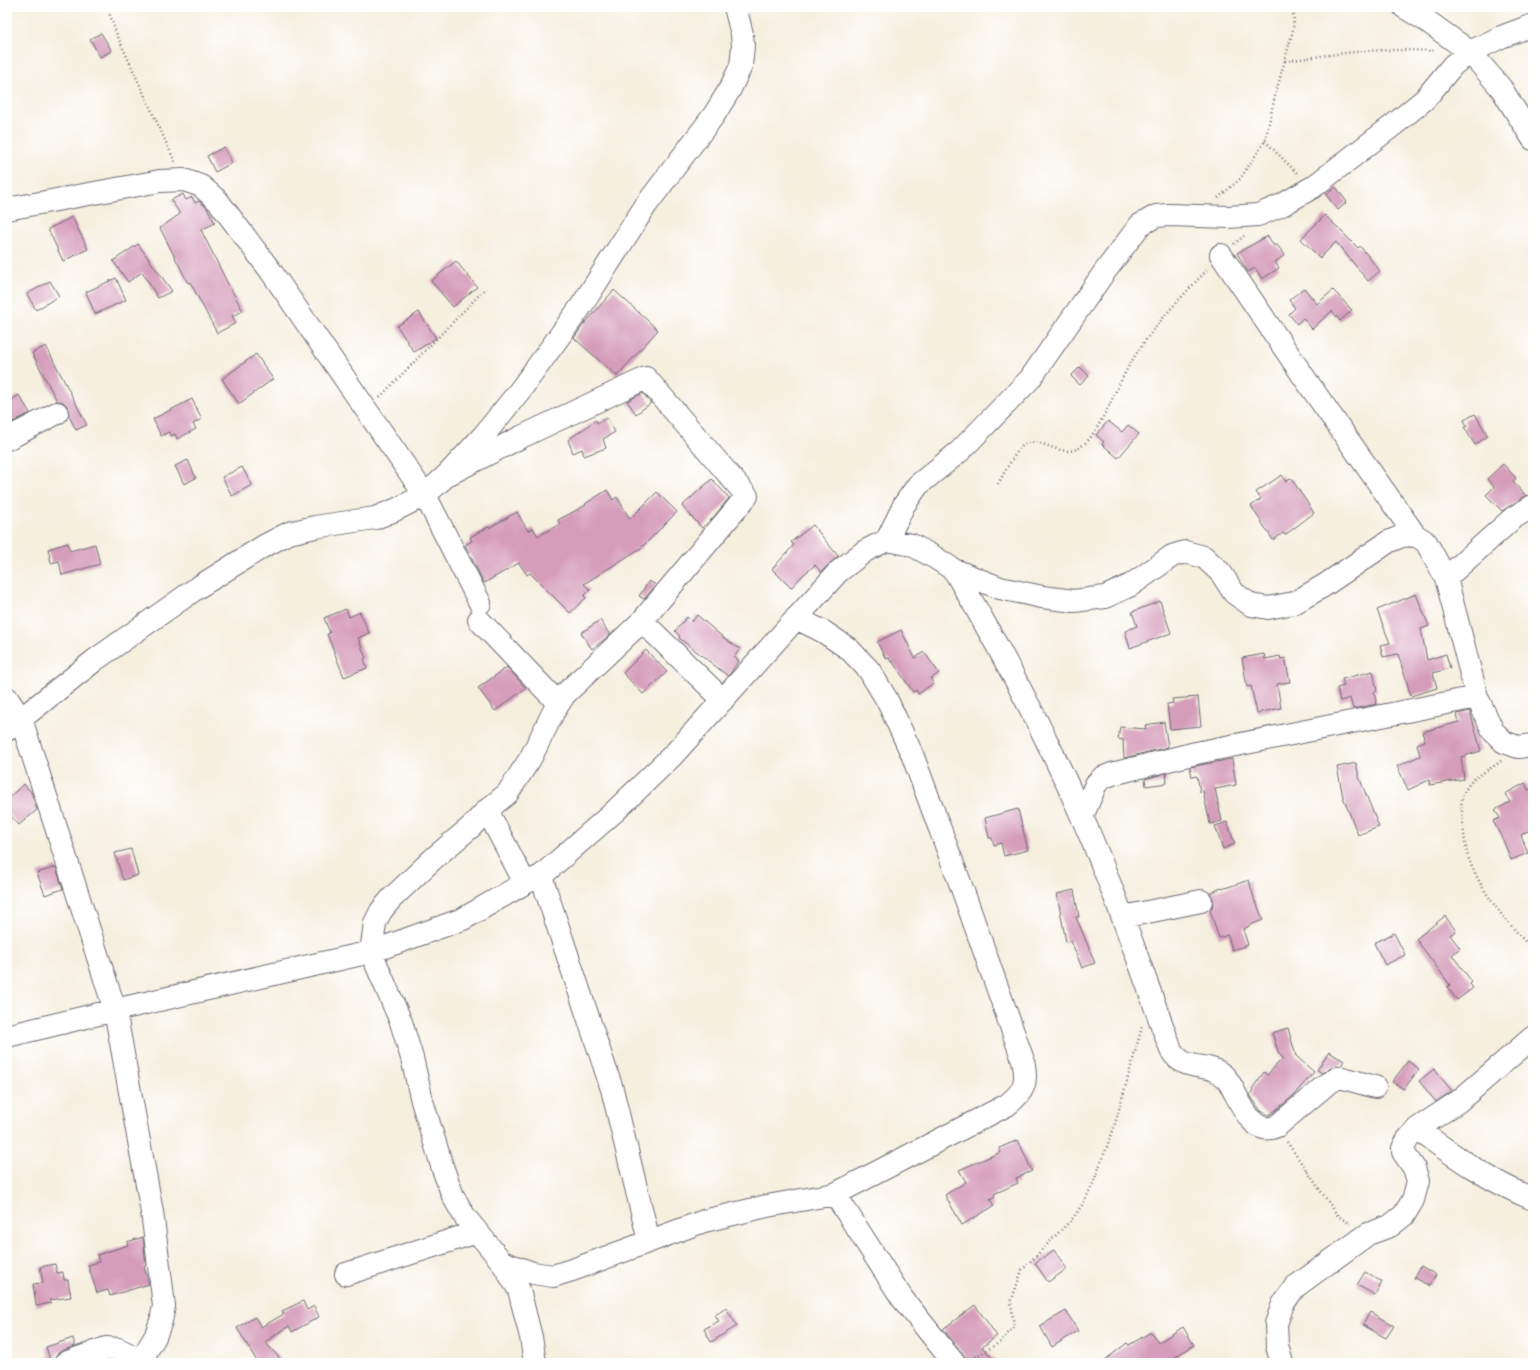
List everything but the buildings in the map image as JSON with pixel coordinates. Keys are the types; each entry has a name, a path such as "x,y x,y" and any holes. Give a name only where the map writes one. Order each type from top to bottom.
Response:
{"street":[{"path":"14,725 95,660 197,588 264,546 289,532 375,518 425,495 447,475 484,435 526,383 582,305 646,205 714,115 730,89 741,66 743,46 742,34 734,7"},
{"path":"1404,7 1427,21 1470,52 1501,88 1533,139"},
{"path":"887,540 904,505 918,485 960,451 1030,379 1103,274 1140,225 1156,216 1228,217 1258,215 1282,204 1313,187 1425,99 1453,65 1470,52 1501,37 1533,25"},
{"path":"7,209 160,181 184,180 201,186 218,201 270,270 425,495 480,612 558,704"},
{"path":"1221,255 1415,535 1426,542 1446,578 1477,698 1493,731 1504,742 1525,746"},
{"path":"447,475 521,437 646,378 747,496 642,621 565,694 558,704 530,759 506,794 487,810 472,826 434,858 381,911 376,923 371,952 401,1022 412,1058 422,1101 443,1169 453,1196 465,1217 502,1262 519,1290 531,1337 535,1363"},
{"path":"7,440 57,413"},
{"path":"1446,578 1514,518 1533,506"},
{"path":"7,1036 371,952 463,919 533,880 614,812 663,765 696,731 838,572 864,551 887,540 912,545 954,570 1000,588 1042,597 1074,601 1106,597 1131,585 1172,556 1185,552 1204,557 1221,573 1234,593 1251,605 1268,608 1294,603 1325,585 1388,542 1402,536 1415,535"},
{"path":"954,570 1018,682 1082,817 1123,917 1171,1050 1175,1057 1185,1063 1220,1073 1226,1079 1238,1101 1253,1122 1268,1128 1276,1126 1327,1084 1337,1078 1343,1078 1375,1087"},
{"path":"502,1262 533,1273 553,1276 576,1270 704,1220 766,1206 835,1194 1007,1105 1021,1092 1025,1083 1026,1072 1023,1060 959,880 912,754 887,700 869,670 849,649 824,632 796,618"},
{"path":"642,621 723,700"},
{"path":"7,698 14,725 115,1010 152,1212 164,1306 161,1321 144,1362 118,1349 106,1348 65,1363"},
{"path":"1082,817 1096,784 1102,778 1112,774 1196,753 1477,698"},
{"path":"487,810 533,880 612,1089 649,1241"},
{"path":"1123,917 1201,901"},
{"path":"1282,1363 1277,1346 1276,1324 1283,1304 1295,1287 1368,1234 1390,1226 1404,1215 1413,1200 1418,1182 1414,1168 1403,1152 1403,1148 1408,1139 1417,1129 1458,1101 1533,1037"},
{"path":"1417,1129 1449,1153 1481,1173 1509,1189 1533,1199"},
{"path":"835,1194 902,1298 962,1362"},
{"path":"346,1274 477,1232"}],"path":[{"path":"107,7 116,35 184,180"},
{"path":"1216,199 1240,179 1265,141 1275,96 1293,30 1294,20 1292,7"},
{"path":"1285,61 1370,51 1440,51"},
{"path":"1265,141 1293,170 1313,187"},
{"path":"998,484 1007,468 1024,445 1033,443 1056,450 1073,451 1083,446 1088,441 1103,418 1138,352 1168,311 1221,255 1245,235"},
{"path":"367,410 486,288"},
{"path":"1525,746 1470,782 1464,791 1461,801 1465,843 1472,868 1486,892 1507,921 1533,950"},
{"path":"962,1362 1000,1342 1014,1327 1011,1302 1022,1270 1074,1217 1084,1202 1113,1131 1152,998"},
{"path":"1276,1126 1338,1216 1368,1234"}]}
